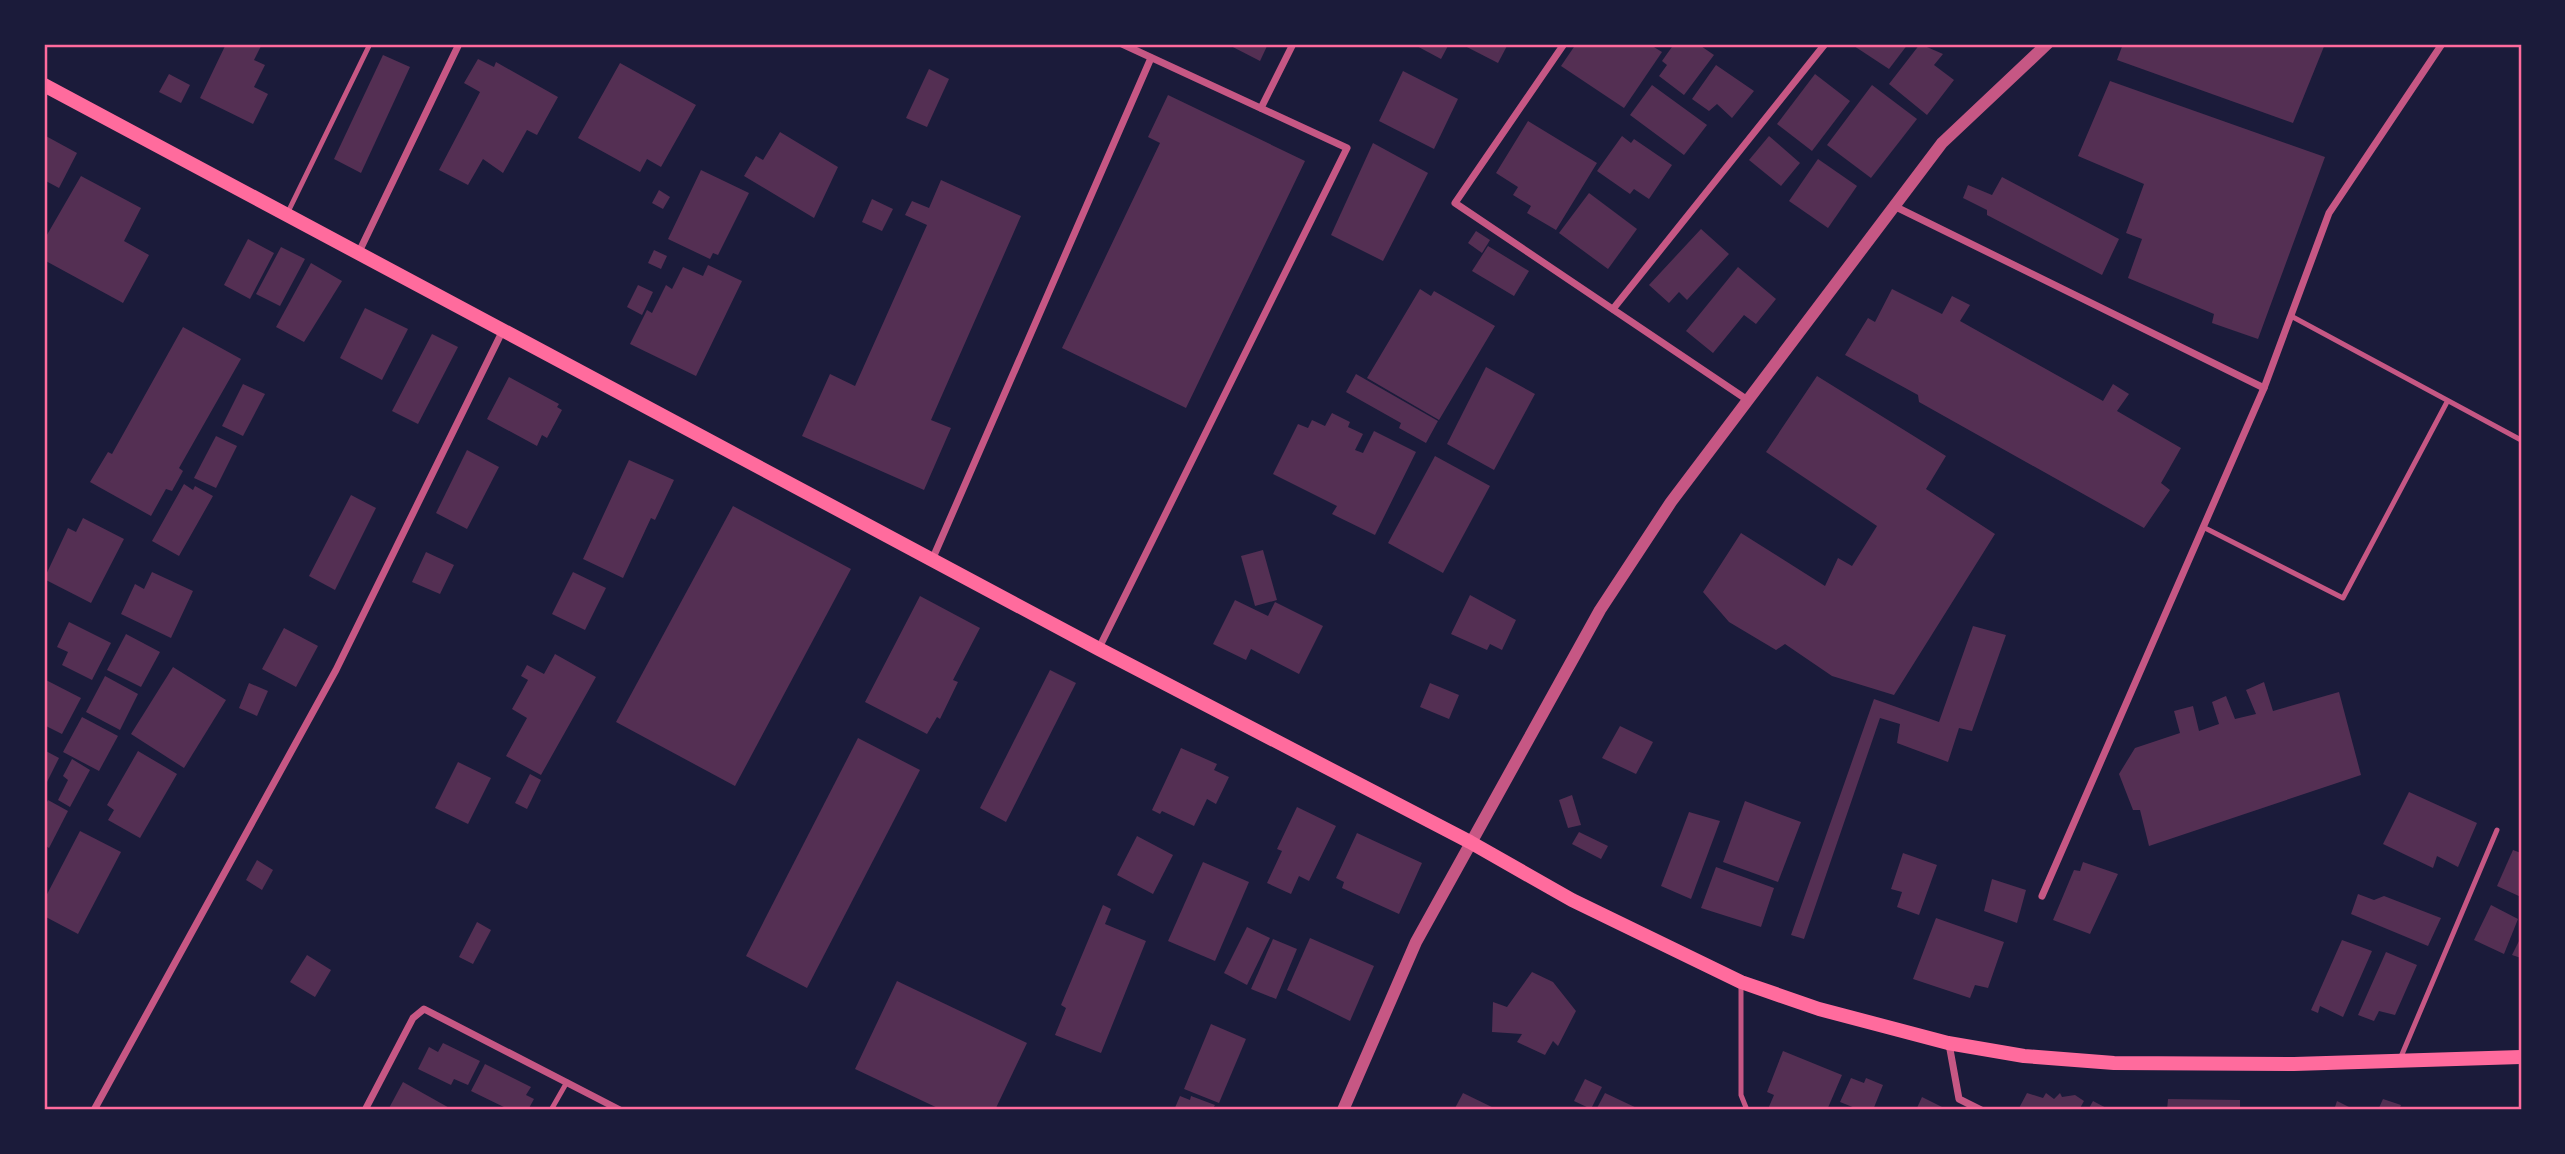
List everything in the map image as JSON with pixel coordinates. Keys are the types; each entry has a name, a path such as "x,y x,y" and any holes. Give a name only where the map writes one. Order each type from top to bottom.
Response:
{"main road":[{"path":"44,85 1099,649 1470,842 1572,900 1741,982 1819,1009 1948,1044 2024,1056 2114,1063 2399,1061 2521,1057"}],"street":[{"path":"358,255 459,44"},
{"path":"1099,649 1347,148 1122,44"},
{"path":"1261,108 1293,44"},
{"path":"1564,44 1455,203 1746,399"},
{"path":"1613,309 1825,44"},
{"path":"1343,1110 1416,942 1600,610 1671,502 1892,205 1942,143 2047,44"},
{"path":"2042,896 2264,388 2329,213 2442,44"},
{"path":"932,560 1150,58"},
{"path":"1892,205 2264,388"},
{"path":"94,1110 336,670 503,330"},
{"path":"365,1110 413,1018 424,1009 620,1110"},
{"path":"1948,1044 1959,1099 1981,1110"}],"lane":[{"path":"286,216 370,44"},
{"path":"2291,316 2521,440"},
{"path":"2203,527 2343,598 2447,402"},
{"path":"2399,1061 2497,830"},
{"path":"1741,982 1741,1095 1747,1110"},
{"path":"551,1110 567,1082"}],"building":[{"path":"226,44 262,44 254,60 265,65 254,87 268,94 253,124 200,98"},
{"path":"1227,44 1268,44 1260,61"},
{"path":"1413,44 1449,44 1441,59"},
{"path":"1461,44 1508,44 1498,63"},
{"path":"1576,44 1649,44 1662,52 1624,108 1561,66"},
{"path":"1674,44 1698,44 1714,55 1684,95 1659,76 1667,65 1662,61"},
{"path":"1851,44 1908,44 1889,69"},
{"path":"1920,44 1943,54 1934,65 1954,80 1927,115 1889,84"},
{"path":"2123,44 2325,44 2293,123 2117,60"},
{"path":"383,55 410,67 361,173 334,159"},
{"path":"478,59 494,67 496,62 558,97 537,135 527,130 503,173 483,159 468,185 439,170 480,92 464,83"},
{"path":"620,63 696,105 661,167 647,159 640,172 578,138"},
{"path":"1716,65 1754,91 1732,118 1717,104 1709,111 1692,99"},
{"path":"929,69 949,79 927,127 906,118"},
{"path":"1403,71 1458,99 1434,149 1379,121"},
{"path":"169,74 190,85 181,103 159,92"},
{"path":"1815,74 1850,101 1812,151 1777,124"},
{"path":"2110,81 2325,157 2258,339 2212,323 2214,314 2128,278 2142,239 2126,233 2144,184 2078,156"},
{"path":"1652,85 1707,125 1684,155 1630,115"},
{"path":"1872,85 1917,119 1871,178 1827,145"},
{"path":"1168,95 1305,161 1186,408 1062,348 1160,143 1148,137"},
{"path":"1528,121 1597,163 1556,230 1527,213 1531,206 1513,195 1518,187 1496,173"},
{"path":"780,132 838,167 814,218 744,176 756,156 763,160"},
{"path":"44,135 77,153 59,188 44,180"},
{"path":"1622,136 1631,143 1634,139 1672,165 1649,199 1634,189 1630,194 1597,171"},
{"path":"1769,136 1800,163 1781,186 1749,160"},
{"path":"1373,143 1428,173 1383,261 1331,235"},
{"path":"1818,159 1857,186 1828,228 1789,201"},
{"path":"701,170 749,193 718,255 713,253 710,259 668,239"},
{"path":"81,176 141,208 124,241 149,255 123,303 44,260 44,240"},
{"path":"2002,177 2119,239 2102,275 1987,215 1987,210 1963,198 1968,185 1992,195"},
{"path":"941,180 1021,216 931,420 951,428 924,490 802,436 830,374 855,386 927,225 905,215 912,201 929,208"},
{"path":"659,190 670,197 663,209 652,203"},
{"path":"1589,193 1637,229 1608,269 1559,233"},
{"path":"872,199 893,209 882,231 862,222"},
{"path":"1701,229 1729,254 1687,300 1679,292 1669,303 1649,285"},
{"path":"1476,231 1490,240 1482,253 1468,243"},
{"path":"248,239 274,253 250,299 224,285"},
{"path":"1488,246 1529,271 1514,296 1472,271"},
{"path":"281,247 305,259 280,306 256,294"},
{"path":"654,250 667,256 661,269 648,263"},
{"path":"311,263 342,281 304,342 276,327"},
{"path":"708,265 742,281 696,376 630,344 647,310 652,313 666,285 672,289 683,267 703,276"},
{"path":"1738,267 1776,299 1756,324 1744,315 1713,353 1686,331"},
{"path":"638,285 653,292 642,315 627,307"},
{"path":"1420,289 1431,296 1434,291 1495,326 1439,420 1367,378"},
{"path":"1892,289 1942,314 1952,296 1970,305 1960,321 2103,401 2113,384 2129,394 2117,411 2181,448 2161,483 2170,490 2144,528 1919,402 1918,395 1845,355 1868,318 1875,322"},
{"path":"365,308 408,329 382,380 340,358"},
{"path":"183,327 241,359 179,468 183,471 172,491 166,489 151,516 90,482 108,452 112,454"},
{"path":"432,334 458,347 418,424 392,411"},
{"path":"1486,367 1535,394 1494,470 1447,444"},
{"path":"1356,374 1438,421 1426,443 1399,428 1401,423 1346,392"},
{"path":"1817,376 1946,456 1926,489 1995,534 1894,695 1832,676 1785,644 1776,650 1729,622 1703,592 1741,533 1825,586 1838,558 1852,566 1877,526 1766,452"},
{"path":"509,377 559,404 557,407 562,410 547,438 542,435 537,446 487,419"},
{"path":"243,384 265,394 243,436 222,426"},
{"path":"1332,413 1350,422 1348,427 1363,434 1355,450 1363,453 1374,431 1416,452 1375,535 1332,514 1337,506 1273,474 1298,424 1308,428 1312,420 1325,426"},
{"path":"216,436 237,446 216,488 194,478"},
{"path":"467,450 499,467 467,529 436,513"},
{"path":"1435,456 1490,486 1443,573 1388,543"},
{"path":"629,460 674,480 655,520 651,518 623,578 583,559"},
{"path":"184,484 193,490 195,486 213,496 179,556 152,541"},
{"path":"351,495 376,508 335,590 309,576"},
{"path":"733,506 851,569 735,786 616,722"},
{"path":"83,518 124,539 91,603 44,579 68,528 76,532"},
{"path":"1263,550 1277,600 1255,606 1241,556"},
{"path":"426,552 454,565 440,594 412,582"},
{"path":"152,572 193,591 171,638 121,614 135,584 144,589"},
{"path":"573,572 606,588 585,630 552,614"},
{"path":"1470,595 1516,620 1502,650 1490,644 1487,650 1451,634"},
{"path":"920,596 980,628 953,680 958,682 940,719 937,717 927,734 865,702"},
{"path":"1235,600 1268,616 1275,602 1323,626 1299,674 1251,649 1246,660 1213,644"},
{"path":"69,622 111,643 92,680 62,665 68,652 57,647"},
{"path":"1973,626 2006,635 1972,731 1959,728 1948,762 1897,743 1900,724 1880,718 1804,939 1791,935 1874,699 1939,722"},
{"path":"284,628 318,646 296,687 262,669"},
{"path":"126,634 160,652 141,687 107,670"},
{"path":"555,654 596,677 541,775 506,756 527,718 512,709 528,680 521,676 527,665 544,674"},
{"path":"173,667 226,700 184,768 131,734"},
{"path":"1050,670 1076,683 1006,822 980,808"},
{"path":"105,676 138,694 120,730 86,712"},
{"path":"44,679 81,698 62,734 44,725"},
{"path":"2264,682 2273,711 2339,692 2361,775 2149,846 2140,810 2133,810 2119,774 2135,748 2180,733 2174,711 2193,706 2199,731 2219,724 2212,702 2226,696 2235,719 2256,714 2246,690"},
{"path":"249,683 268,691 257,716 239,708"},
{"path":"1430,683 1459,695 1449,719 1420,707"},
{"path":"82,717 118,736 99,771 63,752"},
{"path":"1620,726 1653,742 1636,774 1602,758"},
{"path":"858,738 920,770 807,988 746,956"},
{"path":"1181,748 1217,764 1214,770 1229,777 1216,804 1207,799 1194,826 1162,811 1160,814 1152,810"},
{"path":"44,750 59,758 47,782 44,780"},
{"path":"138,751 177,774 140,838 108,820 114,810 107,805"},
{"path":"72,759 90,770 70,807 58,800 68,780 63,776"},
{"path":"458,762 491,778 468,824 435,808"},
{"path":"530,774 541,780 527,809 515,803"},
{"path":"2409,792 2477,823 2458,867 2437,856 2433,868 2383,844"},
{"path":"1572,795 1581,825 1568,828 1559,800"},
{"path":"48,800 68,811 49,848 44,845 44,808"},
{"path":"1745,801 1801,822 1778,882 1723,862"},
{"path":"1297,807 1336,826 1309,881 1299,876 1291,894 1267,883 1282,851 1277,849"},
{"path":"1689,812 1720,821 1691,899 1661,886"},
{"path":"80,831 121,852 78,934 44,916 44,900"},
{"path":"1579,832 1608,846 1601,859 1572,844"},
{"path":"1357,833 1422,863 1399,914 1342,888 1344,882 1336,878"},
{"path":"1137,836 1173,855 1153,894 1117,875"},
{"path":"2513,850 2521,853 2521,897 2497,886"},
{"path":"1903,853 1937,865 1919,915 1897,907 1902,892 1891,889"},
{"path":"257,860 273,870 262,890 246,880"},
{"path":"1203,862 1249,882 1215,961 1168,941"},
{"path":"2083,862 2118,874 2090,934 2053,920 2074,870 2080,871"},
{"path":"1716,867 1774,888 1761,927 1701,908"},
{"path":"1992,879 2026,890 2017,923 1984,911"},
{"path":"2358,894 2374,900 2384,896 2441,918 2428,946 2351,914"},
{"path":"1103,905 1111,909 1105,924 1146,941 1101,1053 1055,1035 1066,1008 1061,1005"},
{"path":"2491,905 2518,919 2504,954 2474,940"},
{"path":"1936,918 2004,942 1988,988 1975,985 1970,998 1913,979"},
{"path":"477,922 491,930 473,964 459,957"},
{"path":"1247,927 1270,938 1247,985 1224,973"},
{"path":"2521,937 2521,958 2512,955"},
{"path":"1310,938 1374,966 1350,1021 1287,990"},
{"path":"1273,939 1297,949 1276,999 1251,989"},
{"path":"2342,940 2372,951 2343,1017 2320,1006 2318,1013 2311,1010"},
{"path":"2386,952 2417,965 2395,1015 2379,1011 2374,1021 2358,1015"},
{"path":"307,955 331,970 315,997 290,982"},
{"path":"1532,972 1553,982 1576,1011 1558,1046 1553,1041 1545,1055 1517,1042 1522,1034 1492,1032 1493,1002 1507,1007"},
{"path":"897,981 1027,1043 995,1110 942,1110 855,1069"},
{"path":"1211,1024 1246,1039 1219,1103 1184,1089"},
{"path":"443,1043 480,1061 468,1085 454,1079 451,1085 418,1069 429,1047 438,1052"},
{"path":"1783,1051 1842,1075 1827,1110 1768,1109 1774,1095 1767,1092"},
{"path":"485,1064 531,1087 526,1095 534,1099 528,1110 510,1110 471,1091"},
{"path":"1851,1078 1864,1083 1866,1078 1883,1085 1873,1110 1860,1110 1840,1102"},
{"path":"1585,1079 1602,1087 1591,1109 1574,1101"},
{"path":"403,1082 453,1110 388,1110"},
{"path":"1463,1093 1498,1110 1454,1110"},
{"path":"1605,1093 1641,1110 1596,1110"},
{"path":"2027,1093 2043,1098 2046,1093 2054,1099 2060,1093 2062,1097 2075,1095 2084,1101 2079,1110 2018,1110"},
{"path":"1180,1096 1190,1100 1191,1096 1215,1105 1212,1110 1174,1110"},
{"path":"1922,1097 1948,1110 1916,1110"},
{"path":"2168,1099 2240,1100 2240,1110 2167,1110"},
{"path":"2383,1099 2401,1105 2399,1110 2378,1110"},
{"path":"2093,1101 2110,1110 2088,1110"},
{"path":"2337,1101 2355,1110 2334,1110"}]}
